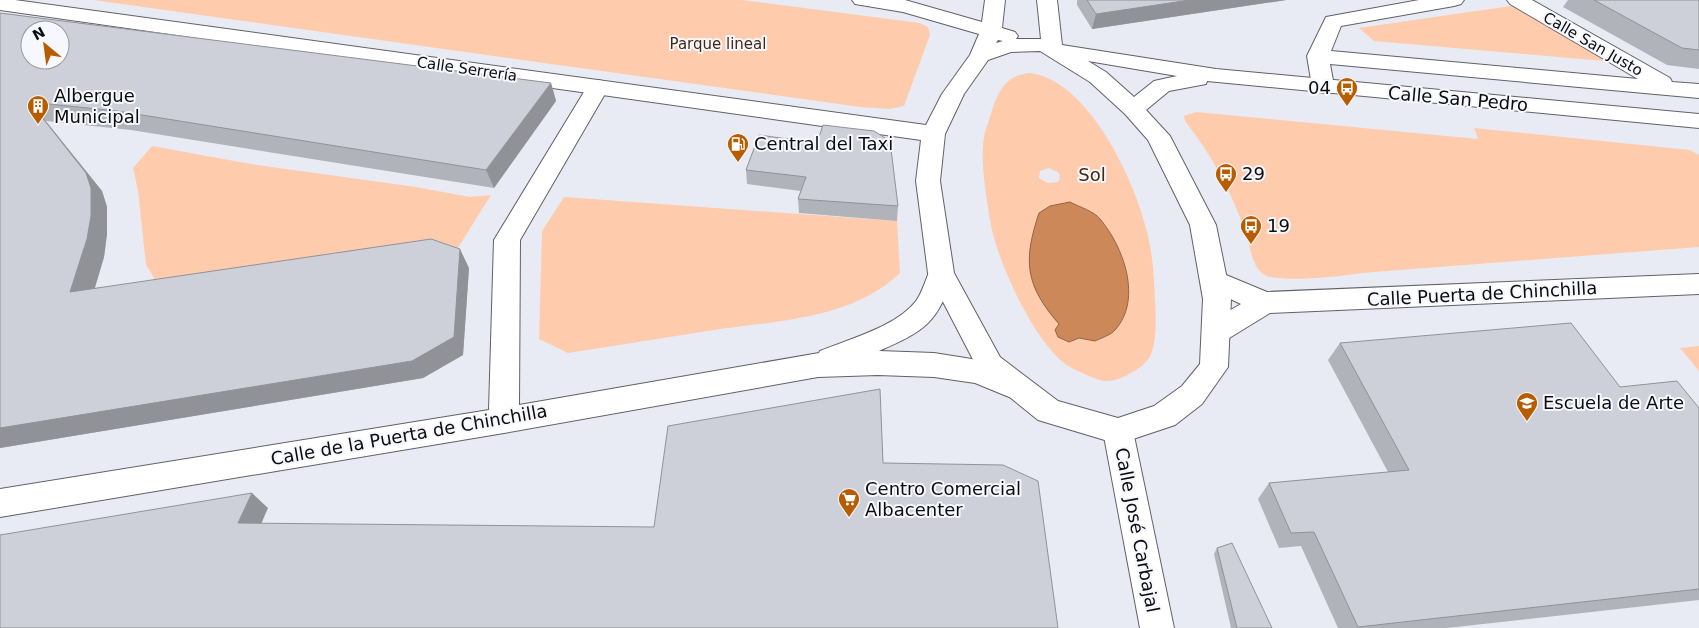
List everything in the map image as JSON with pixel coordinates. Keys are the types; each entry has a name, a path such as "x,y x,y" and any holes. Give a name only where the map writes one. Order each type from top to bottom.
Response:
{"main road":[{"path":"862,0 905,6 991,31 1050,48 1098,77 1133,109 1158,136 1203,225 1217,299 1214,367 1192,395 1164,416 1118,431 1049,411 990,365 941,273 928,180 933,134 952,94 980,55 991,31 994,0"},
{"path":"1047,0 1050,48"},
{"path":"1323,86 1318,56 1333,21 1454,0"},
{"name":"Calle San Justo","path":"1517,0 1670,88"},
{"name":"Calle Serrería","path":"0,4 933,134"},
{"path":"980,55 1009,46 1050,48"},
{"name":"Calle San Pedro","path":"1050,48 1216,76 1699,121"},
{"name":"Calle San Pedro","path":"1318,56 1699,90"},
{"name":"Calle San Pedro","path":"1133,109 1162,86 1216,76"},
{"path":"504,420 507,240 598,87"},
{"name":"Calle de la Puerta de Chinchilla","path":"818,365 894,333 914,321 928,306 941,273"},
{"path":"1214,280 1265,303"},
{"name":"Calle Puerta de Chinchilla","path":"1265,303 1699,284"},
{"path":"1216,332 1265,303"},
{"name":"Calle de la Puerta de Chinchilla","path":"0,504 504,420 818,365 934,364 978,372 1022,390"},
{"name":"Calle José Carbajal","path":"1118,431 1157,628"}],"green space":[{"name":"Parque lineal","path":"93,0 742,0 920,23 928,27 930,35 904,106 890,109 860,107"},
{"path":"1517,5 1616,62 1374,41 1359,28"},
{"name":"Sol","path":"1030,73 1051,80 1071,93 1089,113 1106,136 1120,161 1141,211 1149,240 1153,266 1156,313 1154,342 1150,357 1145,363 1118,379 1103,381 1092,377 1065,364 1053,353 1041,337 1018,298 1000,256 990,220 984,176 983,142 1001,90 1009,80 1022,74","holes":["1049,168 1059,173 1060,178 1058,182 1048,183 1039,178 1040,171","1030,275 1095,341 1079,338 1076,340 1061,326 1049,311"]},
{"path":"1196,112 1478,139 1474,128 1690,150 1699,155 1699,247 1340,276 1295,279 1270,277 1263,274 1257,267 1236,208 1222,178 1205,149 1185,121 1184,116"},
{"path":"152,146 251,164 416,187 470,197 491,195 456,251 162,291 146,265 138,191 133,168"},
{"path":"564,197 897,221 900,273 881,288 860,300 837,309 813,315 568,353 539,339 542,231"},
{"path":"1699,346 1699,371 1680,348"}],"shaded area":[{"path":"1070,202 1090,211 1100,219 1116,243 1127,273 1128,303 1123,317 1113,332 1095,341 1079,338 1069,342 1058,337 1055,330 1059,324 1039,297 1030,272 1031,245 1039,213 1050,206"}],"building":[{"path":"1087,0 1190,0 1096,14"},
{"path":"1594,0 1699,0 1699,50 1682,48"},
{"path":"0,13 55,20 20,20 20,70 70,70 70,22 551,83 486,170 117,111 30,102 86,173 91,188 91,216 87,239 70,292 431,239 460,249 454,337 412,361 0,428"},
{"path":"823,125 874,131 890,141 898,206 798,199 806,177 746,170 759,135 817,143"},
{"name":"Escuela de Arte","path":"1571,323 1620,387 1677,381 1699,408 1699,589 1358,627 1314,532 1291,533 1269,483 1409,470 1340,343"},
{"name":"Centro Comercial Albacenter","path":"880,389 883,463 1003,465 1038,481 1058,628 0,628 0,535 252,493 238,523 654,527 668,426"},
{"path":"1232,543 1272,628 1237,628 1217,548"}],"place":[{"name":"04","path":"1347,107"},
{"name":"Albergue Municipal","path":"38,125"},
{"name":"Central del Taxi","path":"738,163"},
{"name":"29","path":"1226,193"},
{"name":"19","path":"1251,245"},
{"name":"Escuela de Arte","path":"1527,422"},
{"name":"Centro Comercial Albacenter","path":"849,518"}]}
